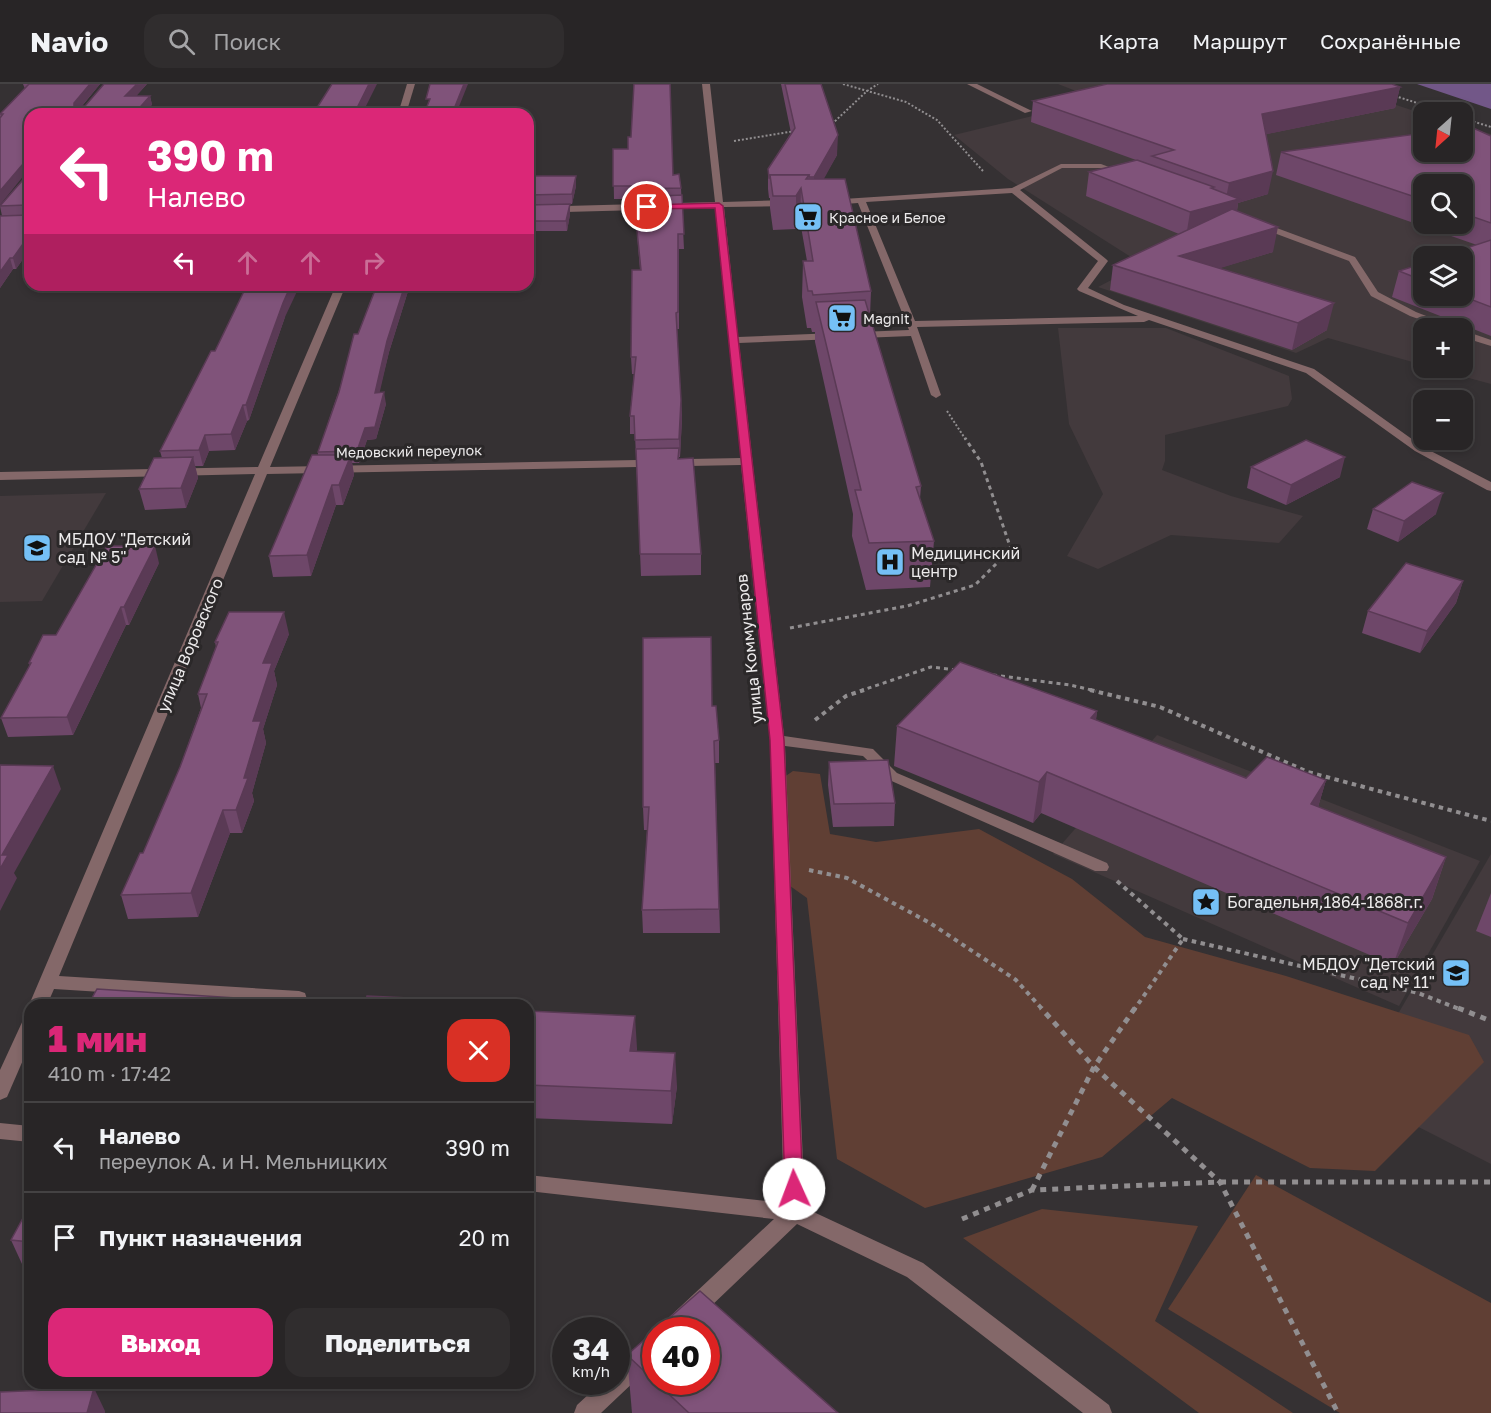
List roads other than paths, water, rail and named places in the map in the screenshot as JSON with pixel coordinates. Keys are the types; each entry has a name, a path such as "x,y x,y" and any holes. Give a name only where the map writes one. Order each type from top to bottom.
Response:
{"street":[{"path":"404,108 411,84"},
{"name":"улица Коммунаров","path":"706,84 766,633 783,741 782,864 795,1213"},
{"path":"971,84 1028,111"},
{"path":"825,202 1014,190 1061,166 1101,165 1132,177"},
{"path":"1014,190 1103,261 1082,288 1121,307 1310,371 1419,449 1491,487"},
{"path":"861,201 913,328 936,395"},
{"path":"534,210 802,203"},
{"path":"1247,220 1352,259 1374,294 1424,318"},
{"name":"улица Воровского","path":"41,999 339,291"},
{"path":"733,340 913,328 1156,319"},
{"path":"1473,337 1491,343"},
{"name":"Медовский переулок","path":"0,476 746,461"},
{"path":"783,741 868,752 892,776 1101,867"},
{"path":"48,982 298,999"},
{"path":"0,1092 24,1037"},
{"path":"0,1131 24,1133"},
{"path":"534,1184 795,1213 915,1270 1101,1413"},
{"path":"685,1317 795,1213"},
{"path":"585,1413 642,1359"}],"place":[{"name":"Красное и Белое","path":"808,217"},
{"name":"Magnit","path":"842,318"},
{"name":"МБДОУ \"Детский сад № 5\"","path":"37,548"},
{"name":"Медицинский центр","path":"890,562"},
{"name":"Богадельня,1864-1868г.г.","path":"1206,902"},
{"name":"МБДОУ \"Детский сад № 11\"","path":"1456,973"}]}
